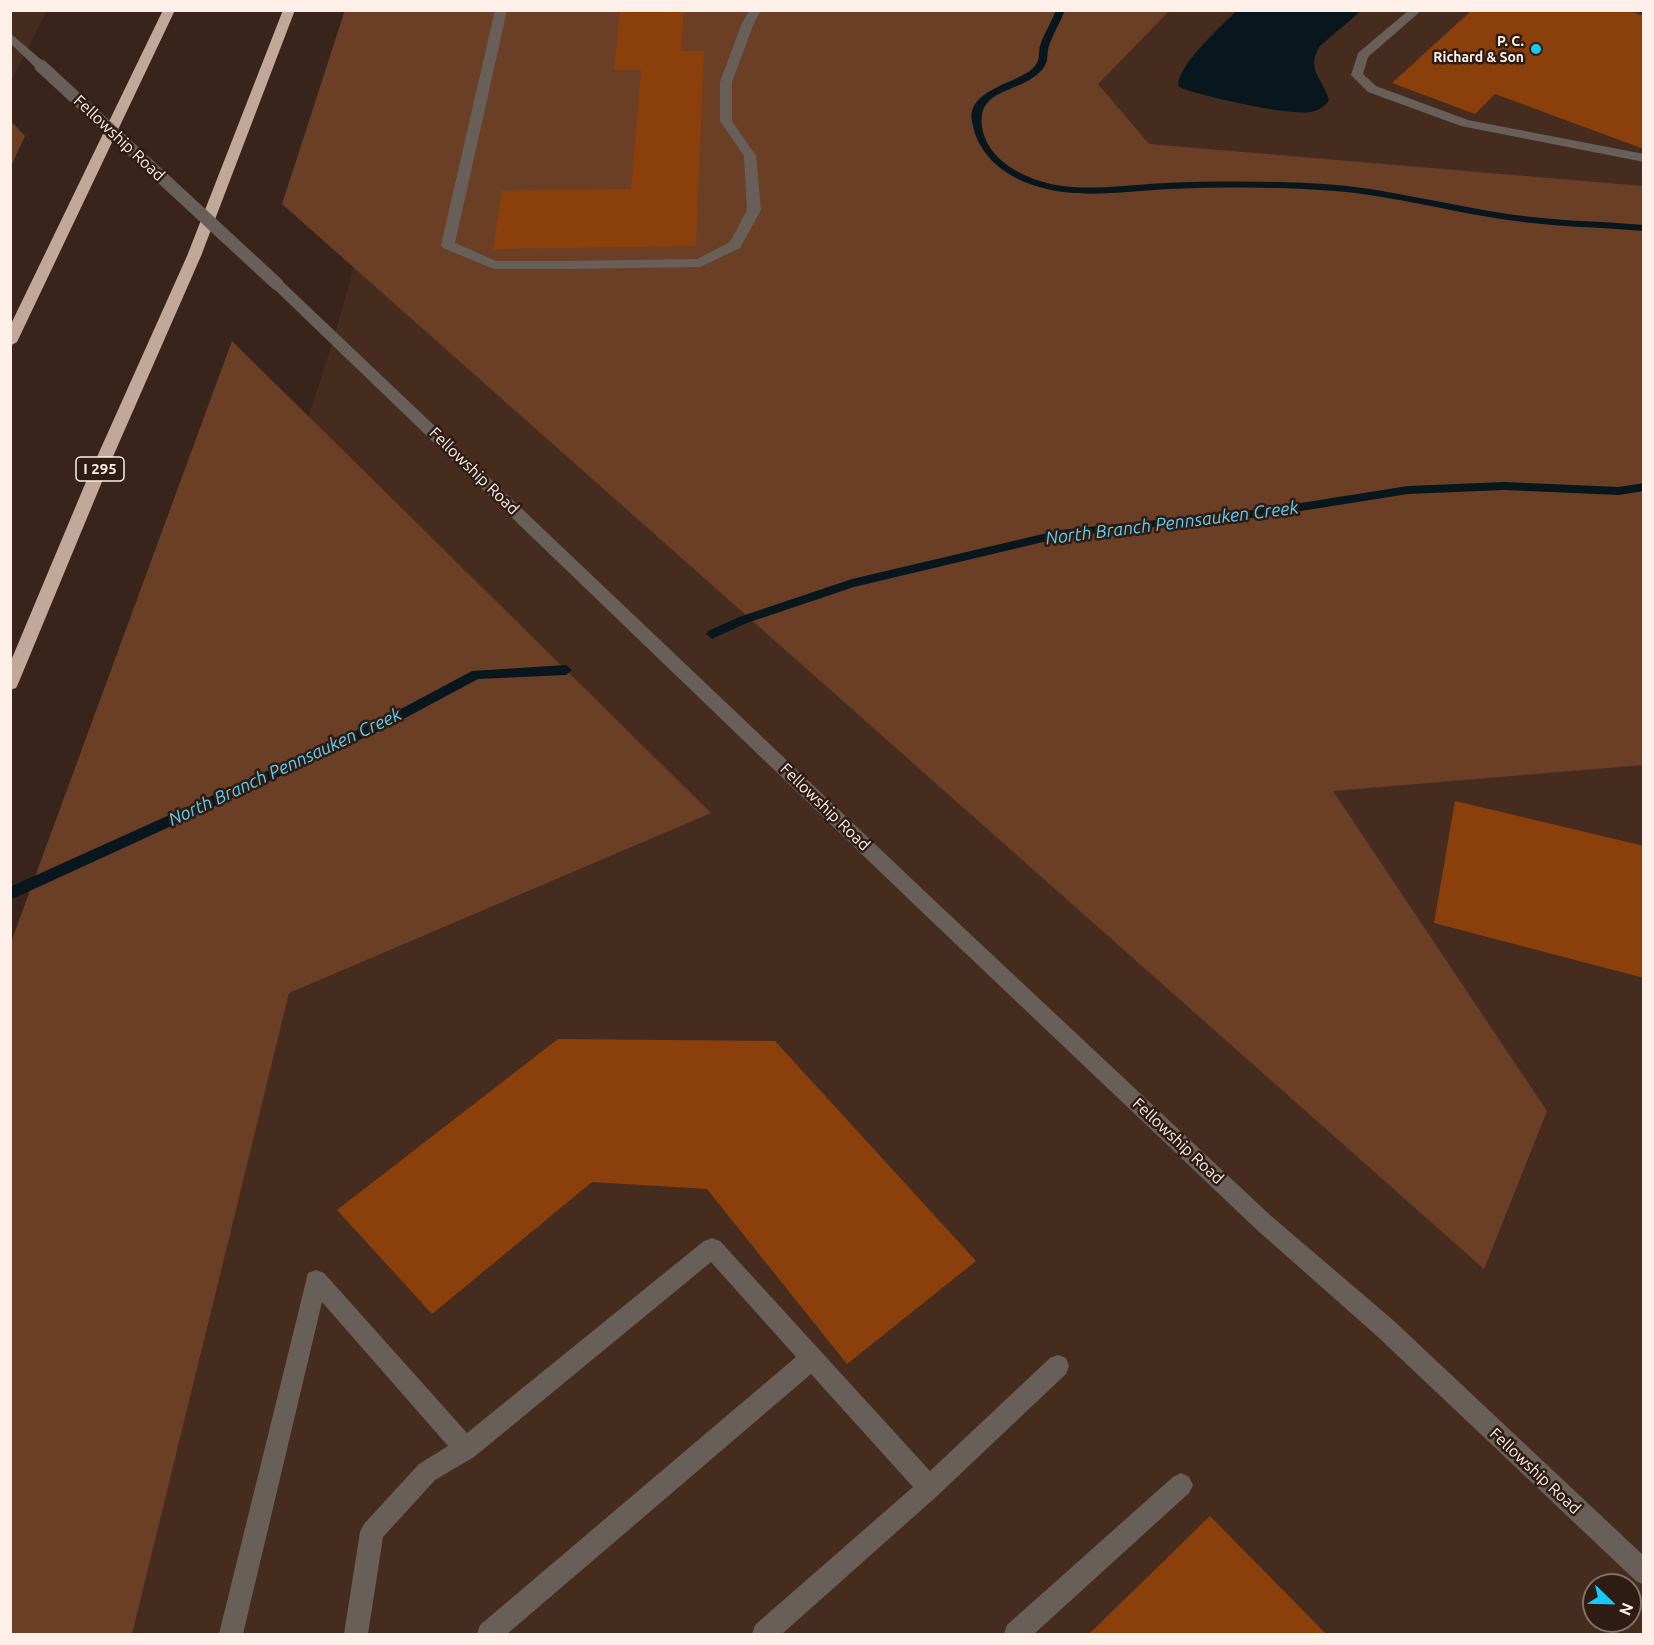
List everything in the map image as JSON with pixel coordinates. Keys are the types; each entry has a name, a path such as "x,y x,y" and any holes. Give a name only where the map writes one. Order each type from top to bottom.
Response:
{"highway":[{"path":"10,342 169,10"},
{"name":"I 295","path":"10,684 96,477 194,256 289,10"}],"street":[{"path":"501,10 448,245 494,265 700,263 735,245 754,210 750,156 726,121 726,82 748,23 756,10"},
{"path":"1417,10 1362,56 1357,75 1372,89 1465,123 1644,158"},
{"name":"Fellowship Road","path":"10,36 277,284 946,923 1263,1222 1386,1329 1644,1573"},
{"path":"356,1635 372,1532 427,1472 466,1449 712,1248 929,1488"},
{"path":"231,1635 316,1280 466,1449"},
{"path":"489,1635 812,1358"},
{"path":"764,1635 929,1488 1058,1366"},
{"path":"1016,1635 1181,1485"}],"shaded area":[{"path":"345,10 1169,11 1098,84 1149,144 1643,186 1643,765 1333,791 1547,1111 1484,1269 282,204"},
{"path":"11,11 47,11 11,81"},
{"path":"424,11 1643,11 1643,1634 11,1634 11,1335 334,338"},
{"path":"1236,11 1361,11 1320,46 1316,54 1315,68 1329,100 1325,105 1310,112 1284,111 1224,100 1179,87 1179,79 1191,58"},
{"path":"11,121 25,136 11,166"},
{"path":"232,341 711,813 289,993 132,1634 11,1634 11,942"}],"building":[{"path":"620,10 684,10 681,51 704,51 696,246 493,249 502,191 631,189 641,70 614,70"},
{"name":"P. C. Richard & Son","path":"1472,10 1626,10 1644,16 1644,149 1495,94 1475,114 1392,83"},
{"path":"1455,801 1644,846 1644,978 1434,923"},
{"path":"558,1039 775,1041 976,1261 847,1364 707,1189 592,1182 432,1314 337,1210"},
{"path":"1210,1516 1327,1635 1088,1635"}],"waterway":[{"path":"1061,10 1045,43 1044,59 1036,70 1023,79 992,93 981,103 976,117 980,137 986,148 1002,165 1022,178 1045,186 1080,190 1216,185 1324,187 1370,192 1525,219 1644,228"},
{"name":"North Branch Pennsauken Creek","path":"712,634 743,620 852,583 1060,534 1263,513 1408,490 1504,486 1619,491 1644,487"},
{"name":"North Branch Pennsauken Creek","path":"10,894 389,721 476,674 566,670"}],"place":[{"name":"P. C. Richard & Son","path":"1536,49"}]}
